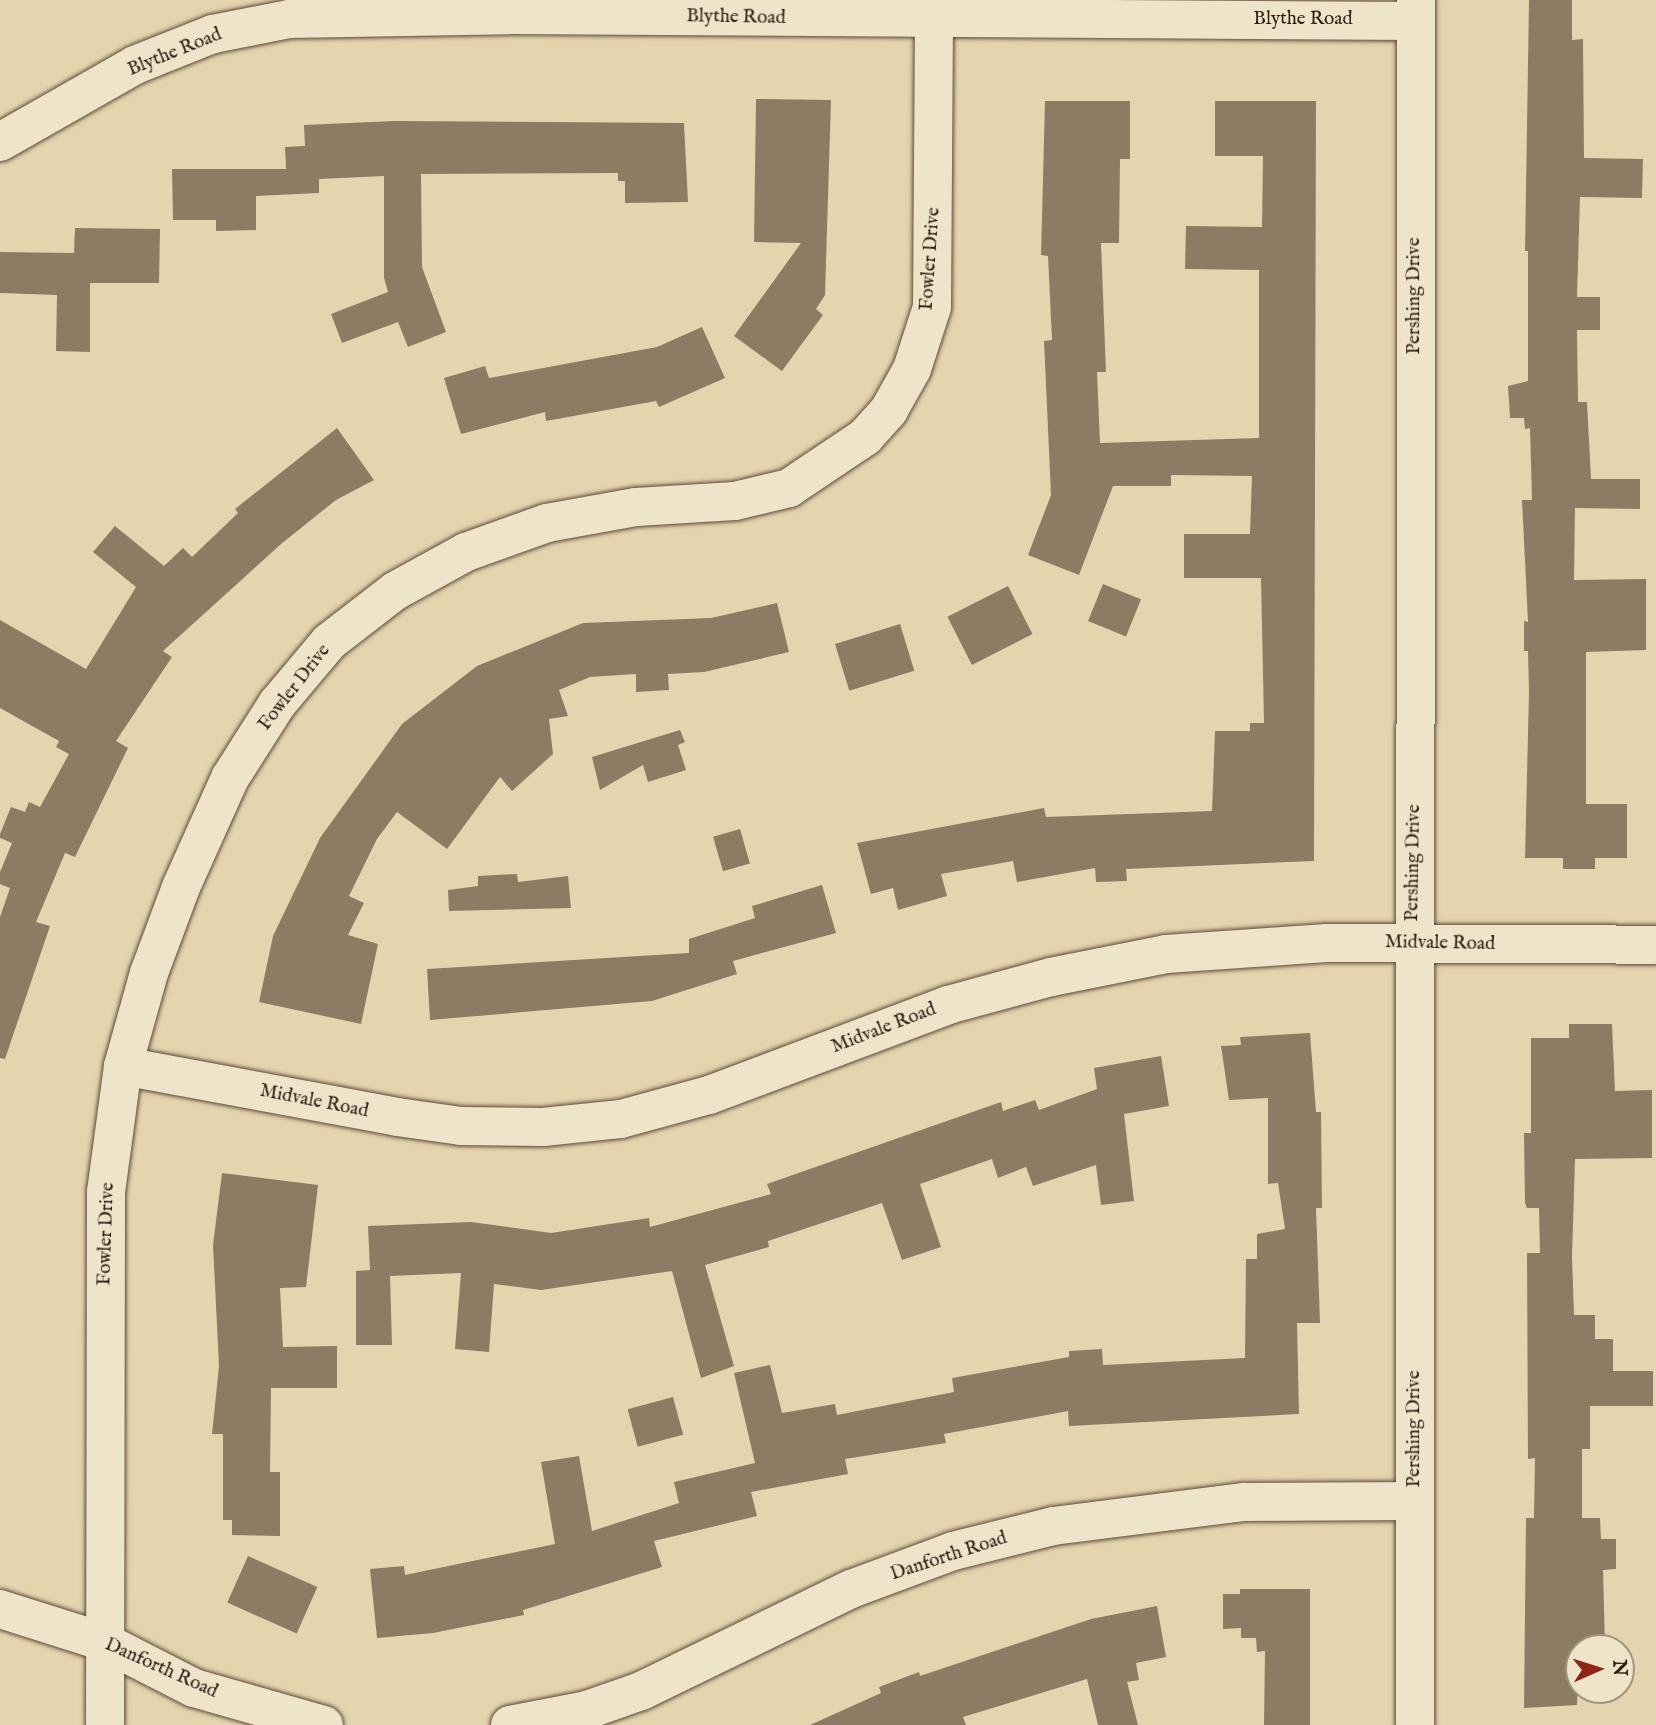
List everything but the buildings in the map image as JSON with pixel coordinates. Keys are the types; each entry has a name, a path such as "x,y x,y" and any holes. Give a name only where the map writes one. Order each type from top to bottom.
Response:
{"street":[{"name":"Blythe Road","path":"0,142 135,65 213,34 289,19 509,15 934,20 1416,11"},
{"name":"Pershing Drive","path":"1415,1725 1413,944 1416,11"},
{"name":"Fowler Drive","path":"105,1725 106,1192 123,1066 181,887 230,778 278,704 329,642 396,591 454,558 547,523 636,507 735,501 789,488 865,438 889,410 912,369 932,306 934,20"},
{"name":"Midvale Road","path":"123,1066 461,1126 543,1126 621,1119 709,1096 948,1005 1051,977 1166,954 1327,943 1655,946"},
{"name":"Danforth Road","path":"510,1725 587,1710 641,1691 851,1589 953,1551 1040,1530 1162,1510 1244,1502 1415,1500"},
{"name":"Danforth Road","path":"0,1609 104,1642 194,1688 324,1725"}]}
